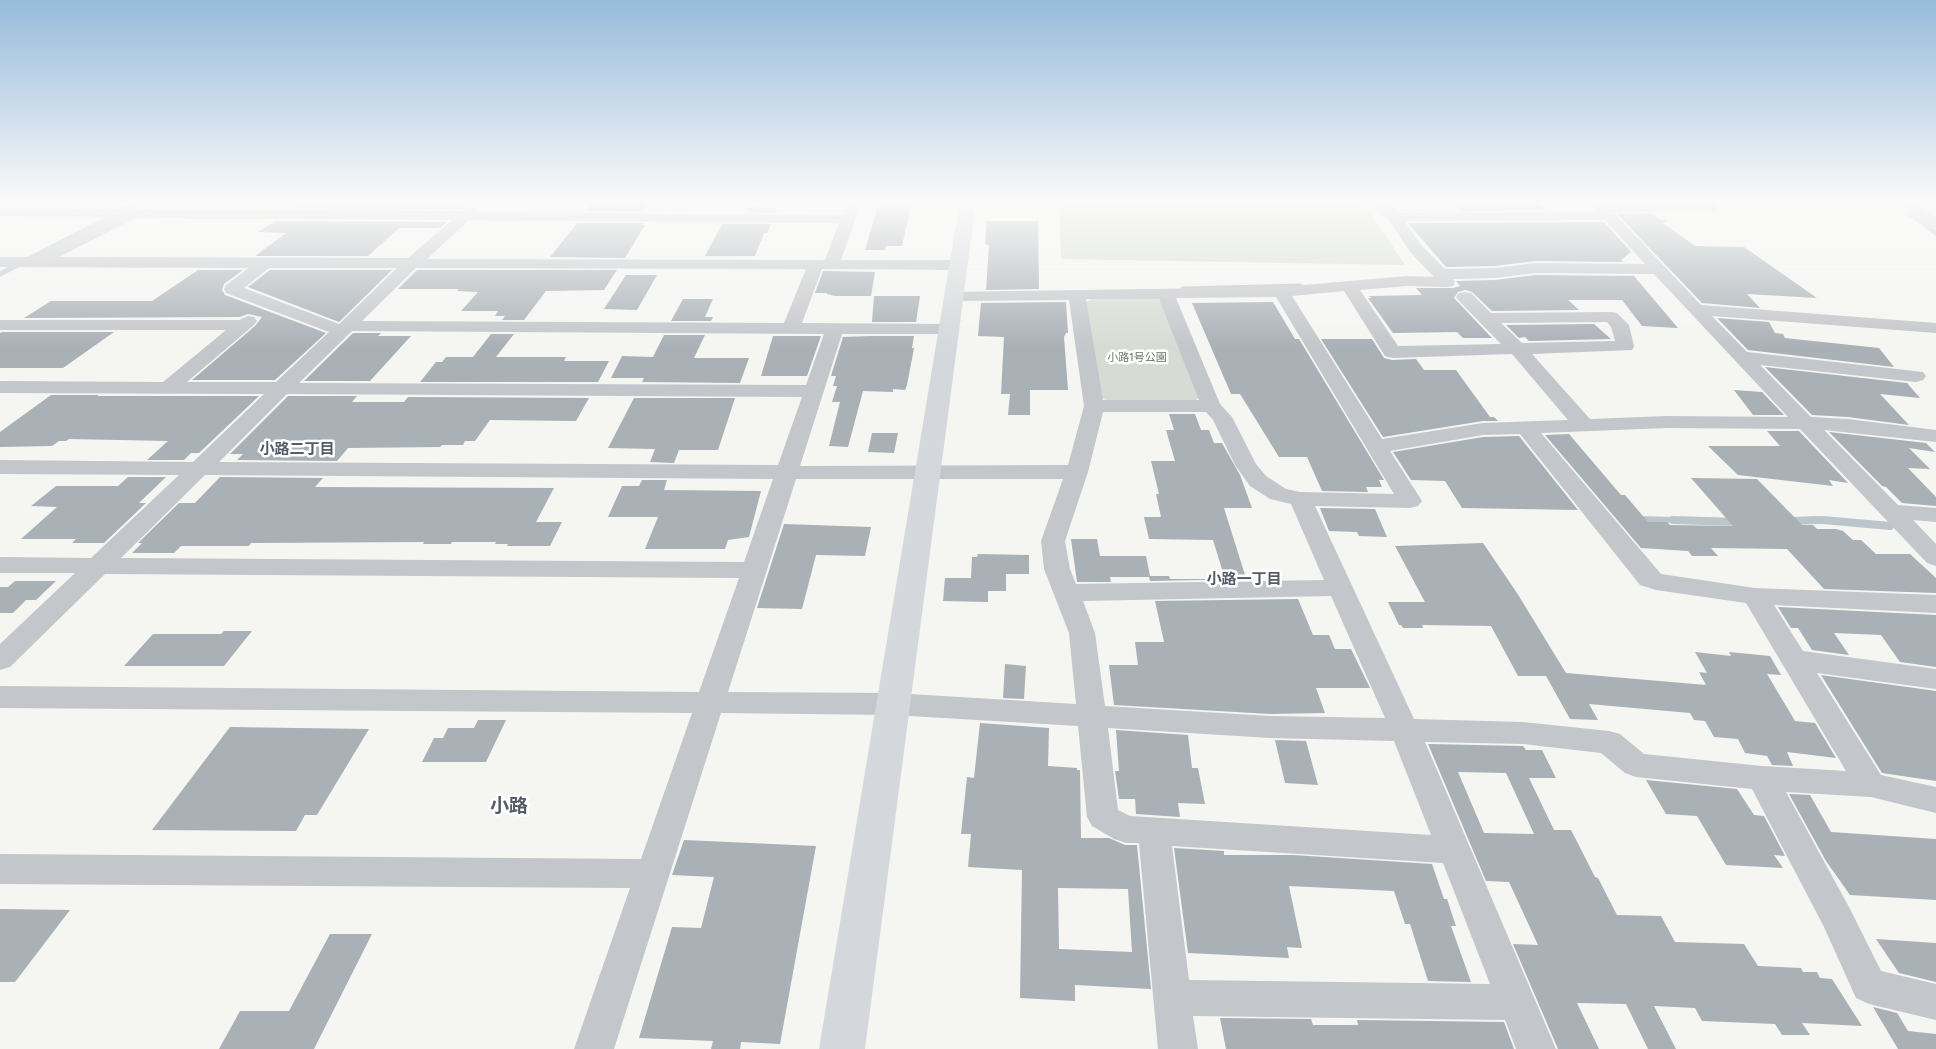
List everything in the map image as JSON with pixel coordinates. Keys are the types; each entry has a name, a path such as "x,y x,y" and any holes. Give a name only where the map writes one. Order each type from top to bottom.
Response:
{"street":[{"path":"0,280 55,250"},
{"path":"0,660 427,250"},
{"path":"791,328 833,250"},
{"path":"842,1049 961,250"},
{"path":"954,296 1077,296 1281,292 1407,281 1447,282 1434,265 1417,250"},
{"path":"1640,250 1936,558"},
{"path":"7,262 959,265"},
{"path":"265,263 232,289 269,304 344,328 949,329"},
{"path":"1441,274 1535,268 1658,270"},
{"path":"1350,287 1392,352 1625,346 1620,325 1610,316 1486,318"},
{"path":"1166,294 1211,406 1222,417 1246,465 1258,481 1278,494 1300,499 1410,501 1378,446 1331,375 1281,292"},
{"path":"1077,296 1094,406 1077,472 1053,541 1057,569 1082,633 1103,817 1126,829 1455,850"},
{"path":"1465,297 1517,349 1583,424"},
{"path":"169,387 269,304"},
{"path":"1696,310 1936,328"},
{"path":"0,325 243,326"},
{"path":"594,1049 709,702 756,570 835,328"},
{"path":"1742,357 1916,376"},
{"path":"0,386 814,391"},
{"path":"1094,406 1211,406"},
{"path":"1378,446 1483,429 1667,422 1848,425 1936,436"},
{"path":"1526,428 1649,579 1656,582 1755,596 1936,604"},
{"path":"0,467 928,473 1077,472"},
{"path":"1300,499 1405,731 1536,1049"},
{"path":"1892,512 1936,515"},
{"path":"0,565 756,570"},
{"path":"1066,593 1340,588"},
{"path":"1755,596 1871,786"},
{"path":"1794,660 1936,679"},
{"path":"0,697 893,704 1270,727 1523,733 1609,742 1636,765 1762,778 1871,786 1936,800"},
{"path":"1762,778 1837,918 1869,986 1936,1002"},
{"path":"1154,831 1178,1049"},
{"path":"0,868 652,874"},
{"path":"1172,998 1517,1002"}],"green space":[{"path":"1061,250 1395,250 1405,265 1061,259"},
{"name":"小路1号公園","path":"1154,298 1160,300 1199,398 1194,401 1108,401 1100,397 1086,302 1092,299"}],"building":[{"path":"263,250 375,250 368,256 255,256"},
{"path":"556,250 630,250 625,258 550,257"},
{"path":"708,250 757,250 755,256 705,256"},
{"path":"989,250 1038,250 1039,289 986,290"},
{"path":"1431,250 1629,250 1631,252 1621,260 1623,262 1535,261 1495,266 1446,267"},
{"path":"1651,250 1748,250 1817,298 1747,294 1760,308 1702,303"},
{"path":"198,270 243,270 224,284 222,290 225,295 326,333 275,380 192,380 255,326 262,317 248,314 240,317 24,318 51,301 152,301"},
{"path":"270,270 392,270 339,322 248,287"},
{"path":"417,270 617,270 604,290 546,291 524,320 502,320 505,316 495,316 498,311 461,311 478,292 457,291 459,289 398,289"},
{"path":"823,271 875,272 871,296 835,296 827,293 815,293"},
{"path":"626,275 657,275 637,310 604,309"},
{"path":"1535,275 1634,276 1678,328 1642,326 1622,300 1568,300 1579,310 1492,311 1472,292 1465,290 1458,292 1454,298 1492,338 1463,338 1457,332 1393,333 1368,298 1371,298 1369,296 1422,295 1416,288 1453,288 1460,286 1456,281 1495,280"},
{"path":"874,296 920,296 916,322 872,322"},
{"path":"683,299 713,299 705,317 713,317 711,321 671,321"},
{"path":"1066,302 1068,333 1064,337 1068,390 1030,390 1030,415 1008,415 1010,394 1001,394 1004,337 978,336 981,303"},
{"path":"1273,302 1295,339 1299,339 1384,480 1379,480 1382,487 1366,487 1368,492 1322,491 1307,457 1279,457 1240,394 1231,394 1192,303"},
{"path":"1717,318 1769,322 1775,333 1783,334 1785,338 1879,348 1894,367 1748,350"},
{"path":"1594,324 1611,339 1529,341 1525,337 1519,338 1506,325"},
{"path":"114,332 63,368 0,368 0,333"},
{"path":"353,333 381,333 378,336 411,336 370,381 304,381"},
{"path":"491,334 514,334 496,357 566,357 564,361 609,361 598,382 420,382 436,362 442,362 446,357 473,357"},
{"path":"664,335 705,335 694,358 749,358 740,383 642,382 644,378 611,378 622,356 653,357"},
{"path":"773,336 821,336 807,376 761,376"},
{"path":"914,336 912,348 914,348 907,385 905,390 893,389 893,392 863,391 848,447 829,446 840,402 832,402 837,386 833,386 836,376 831,376 843,337"},
{"path":"1321,339 1372,339 1384,358 1392,360 1416,359 1424,370 1456,370 1490,417 1494,417 1498,421 1483,421 1383,437"},
{"path":"1765,367 1907,383 1920,398 1880,394 1909,425 1848,417 1812,415"},
{"path":"1734,390 1762,392 1784,415 1753,415"},
{"path":"51,395 259,396 199,453 191,453 184,460 147,460 168,441 69,439 59,441 52,446 0,447 0,432"},
{"path":"288,396 357,396 352,402 404,402 408,397 589,398 576,421 490,420 475,441 465,441 463,445 348,448 337,461 237,460 243,454 230,454"},
{"path":"634,398 735,398 718,450 679,450 674,463 650,462 655,449 608,448"},
{"path":"1169,414 1195,414 1201,430 1209,430 1214,443 1222,443 1240,475 1252,508 1224,508 1245,575 1248,575 1249,579 1150,581 1149,577 1110,577 1111,582 1077,582 1071,539 1097,539 1100,556 1146,556 1150,576 1169,576 1170,579 1225,579 1213,540 1149,539 1144,517 1161,517 1156,494 1159,494 1151,461 1175,461 1166,430 1174,430"},
{"path":"1767,431 1799,431 1848,483 1829,480 1833,486 1738,475 1708,446 1780,446"},
{"path":"1829,432 1926,443 1935,452 1909,448 1930,469 1908,468 1936,497 1936,506 1902,503 1886,487 1882,486"},
{"path":"872,433 898,433 894,453 868,452"},
{"path":"1569,434 1621,495 1625,495 1648,522 1667,522 1670,525 1733,526 1691,478 1757,479 1802,525 1813,525 1817,529 1843,531 1853,540 1861,540 1876,554 1910,554 1936,578 1936,593 1824,589 1787,549 1711,548 1718,556 1692,556 1688,551 1641,548 1545,435"},
{"path":"1519,436 1578,510 1462,508 1445,481 1411,480 1393,452 1483,437"},
{"path":"128,477 166,477 139,503 146,503 104,543 72,543 76,539 21,539 57,507 31,506 56,486 118,486"},
{"path":"220,477 323,478 315,487 554,488 536,522 562,522 550,546 507,546 508,544 495,544 496,542 452,542 451,544 423,544 424,542 251,543 249,546 181,546 174,553 132,553 142,543 138,543 179,503 195,503"},
{"path":"642,480 667,480 664,490 761,491 749,537 728,540 725,549 645,549 658,517 608,517 622,486 639,486"},
{"path":"1320,508 1375,509 1387,537 1359,536 1357,532 1329,531"},
{"path":"784,524 871,527 865,556 816,555 802,609 757,608"},
{"path":"1483,543 1517,593 1566,673 1706,685 1699,672 1707,673 1695,652 1731,656 1729,652 1770,656 1781,675 1767,674 1795,721 1815,723 1836,758 1787,752 1793,766 1772,765 1767,756 1745,753 1738,739 1714,737 1705,721 1694,720 1690,713 1589,704 1598,720 1570,719 1546,676 1518,676 1491,626 1422,625 1423,628 1403,628 1399,625 1388,602 1425,602 1395,546"},
{"path":"978,554 1029,555 1029,574 1006,574 1006,591 988,591 988,602 943,601 945,578 971,578 972,557 977,557"},
{"path":"15,581 56,581 36,600 26,600 13,613 0,613 0,587 8,587"},
{"path":"1298,599 1313,635 1329,635 1335,649 1351,649 1370,688 1316,688 1325,713 1270,714 1114,705 1109,665 1138,665 1135,642 1164,642 1155,601"},
{"path":"1778,607 1936,615 1936,667 1900,662 1881,635 1834,633 1849,655 1812,650 1798,628 1791,628"},
{"path":"224,631 252,631 224,666 124,666 153,634 221,634"},
{"path":"1005,664 1026,666 1024,699 1003,698"},
{"path":"1821,675 1936,691 1936,781 1882,773"},
{"path":"478,720 506,720 486,762 422,762 434,738 443,738 448,728 474,728"},
{"path":"980,723 1049,728 1048,766 1077,768 1077,770 1080,770 1081,838 1109,838 1125,845 1137,845 1151,989 1075,985 1075,1001 1020,998 1022,870 968,867 971,834 961,834 967,777 974,778","holes":["1058,888 1128,889 1132,952 1059,949"]},
{"path":"230,727 369,729 317,815 305,815 296,831 152,830"},
{"path":"1116,730 1188,735 1192,768 1198,768 1205,804 1178,803 1180,817 1136,814 1135,799 1119,799 1115,771 1119,771"},
{"path":"1275,740 1306,741 1318,785 1285,783"},
{"path":"1428,744 1523,746 1526,750 1542,750 1556,778 1529,778 1554,830 1571,830 1617,915 1661,916 1675,942 1744,944 1758,966 1801,968 1803,972 1817,972 1820,978 1832,979 1862,1026 1802,1023 1810,1035 1782,1035 1775,1024 1702,1021 1695,1008 1654,1006 1676,1049 1648,1049 1626,1004 1577,1003 1599,1049 1558,1049 1513,944 1538,945 1509,882 1486,881","holes":["1458,772 1506,773 1534,834 1484,833"]},
{"path":"1646,780 1737,789 1754,815 1764,816 1785,856 1774,855 1783,868 1726,865 1697,816 1666,814"},
{"path":"1789,794 1810,795 1831,832 1936,839 1936,900 1850,895 1826,861"},
{"path":"684,840 816,846 780,1044 741,1042 740,1049 711,1049 713,1041 639,1038 672,927 701,928 714,877 672,875"},
{"path":"1174,848 1224,851 1224,855 1293,855 1432,864 1456,926 1451,926 1471,982 1428,981 1410,924 1405,924 1394,891 1289,886 1302,948 1287,947 1289,958 1188,953"},
{"path":"0,909 70,910 15,982 0,982"},
{"path":"330,934 372,934 314,1049 219,1049 240,1011 289,1011"},
{"path":"1876,939 1936,943 1936,982 1899,973"},
{"path":"1873,1007 1897,1013 1908,1031 1936,1034 1936,1049 1898,1049"},
{"path":"1220,1018 1311,1019 1313,1025 1358,1025 1357,1020 1504,1022 1514,1049 1226,1049"}],"waterway":[{"path":"0,274 46,250"},
{"path":"1183,289 1300,286"},
{"path":"1636,519 1715,521"},
{"path":"1673,520 1738,522"},
{"path":"1819,520 1789,521 1834,521"},
{"path":"1823,520 1834,521"},
{"path":"1834,521 1890,526"}],"district":[{"name":"小路二丁目","path":"297,450"},
{"name":"小路一丁目","path":"1244,580"},
{"name":"小路","path":"509,807"}]}
